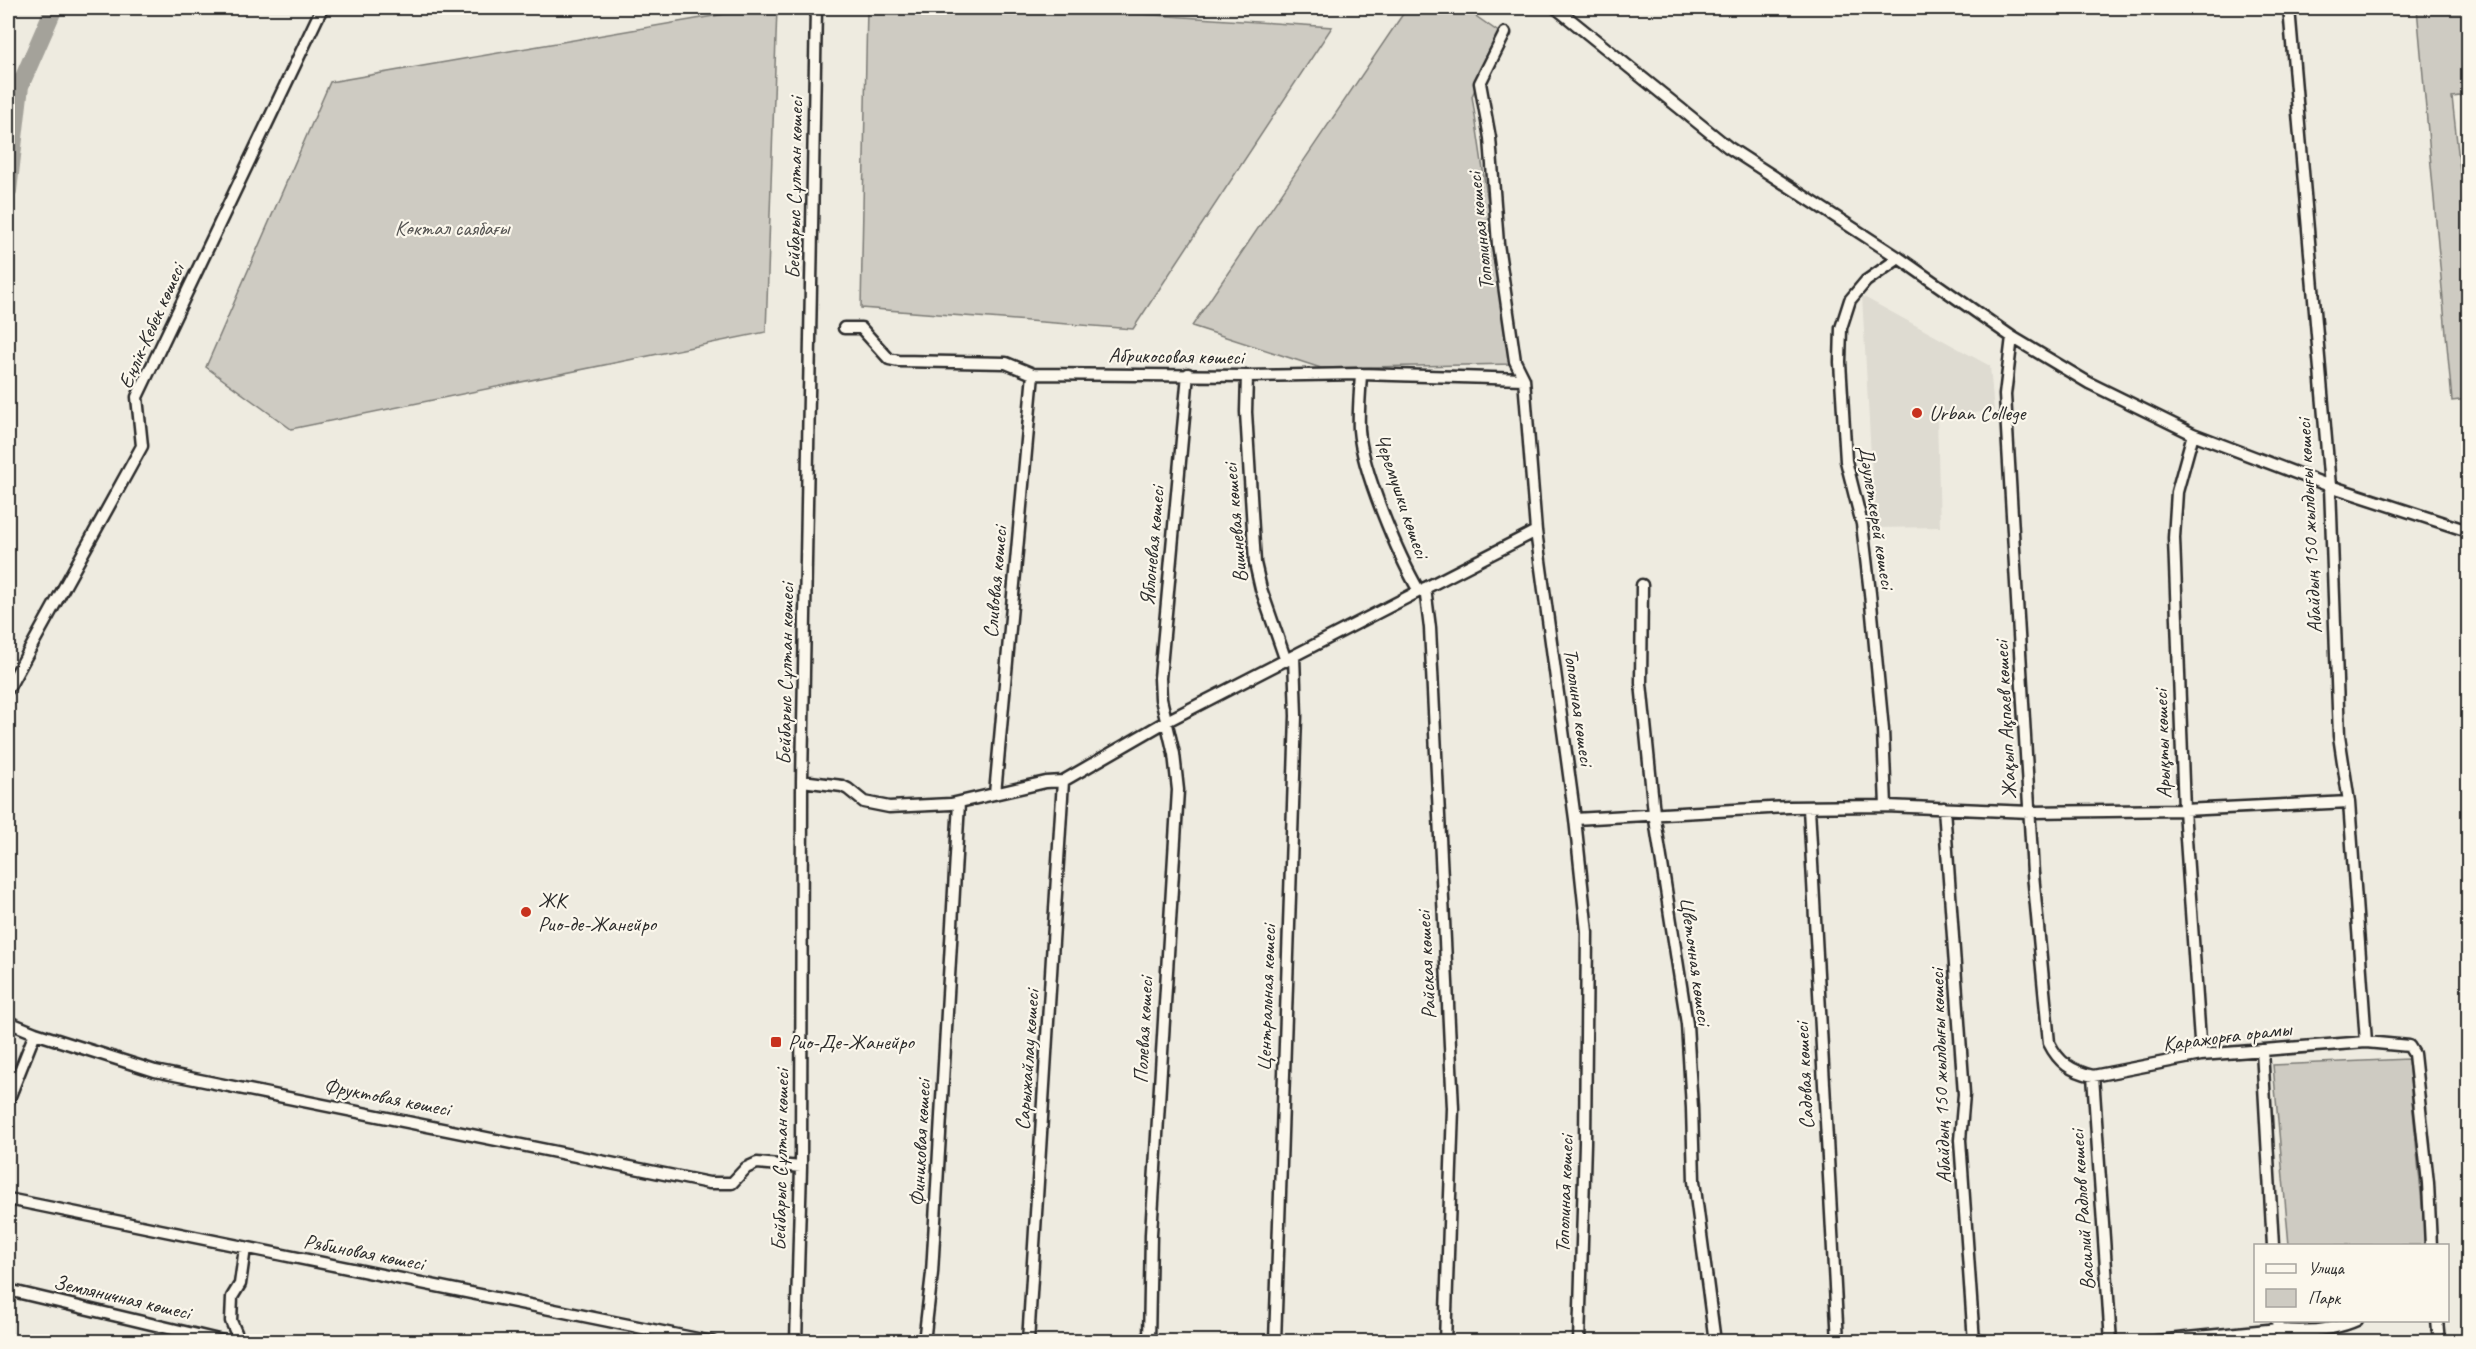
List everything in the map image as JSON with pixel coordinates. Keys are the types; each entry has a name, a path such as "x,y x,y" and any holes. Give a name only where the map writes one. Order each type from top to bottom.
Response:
{"street":[{"name":"Еңлік-Кебек көшесі","path":"8,689 142,446 137,397 322,8"},
{"name":"Бейбарыс Сұлтан көшесі","path":"796,1341 801,1167 802,781 816,8"},
{"path":"1556,8 1728,147 1899,258 2012,337 2089,383 2193,434 2330,486 2469,531"},
{"name":"Абайдың 150 жылдығы көшесі","path":"2289,8 2330,486 2339,736 2349,802 2366,1042"},
{"name":"Тополиная көшесі","path":"1505,33 1480,83 1490,138 1498,244 1515,361 1524,379 1536,531 1575,819 1587,932 1585,1143 1579,1341"},
{"name":"Дәулеткерей көшесі","path":"1886,806 1883,730 1869,582 1862,524 1846,461 1840,362 1841,328 1850,300 1866,281 1899,258"},
{"name":"Абрикосовая көшесі","path":"844,328 861,327 889,359 1006,363 1034,374 1247,376 1361,374 1524,379"},
{"name":"Жақып Ақпаев көшесі","path":"2012,337 2005,395 2033,874 2049,1043 2056,1056 2066,1066 2077,1072 2093,1076"},
{"name":"Сливовая көшесі","path":"995,794 1034,374"},
{"name":"Яблоневая көшесі","path":"1167,721 1161,699 1160,678 1188,374"},
{"name":"Черемушки көшесі","path":"1361,374 1359,430 1363,453 1408,572 1422,589"},
{"name":"Вишневая көшесі","path":"1247,376 1246,412 1255,563 1261,589 1290,659"},
{"name":"Арықты көшесі","path":"2193,434 2177,492 2174,538 2184,810 2201,1055"},
{"path":"802,781 842,786 864,802 889,807 959,803 1046,782 1063,781 1167,721 1536,531"},
{"name":"Цветочная көшесі","path":"1642,585 1641,683 1654,813 1687,1024 1694,1181 1715,1341"},
{"name":"Райская көшесі","path":"1422,589 1430,628 1453,1108 1445,1341"},
{"name":"Центральная көшесі","path":"1275,1341 1296,716 1290,659"},
{"name":"Полевая көшесі","path":"1149,1341 1152,1222 1178,790 1167,721"},
{"name":"Сарыжайлау көшесі","path":"1028,1341 1063,781"},
{"path":"1575,819 1654,813 1886,806 2030,812 2184,810 2349,802"},
{"name":"Финиковая көшесі","path":"924,1341 932,1273 959,803"},
{"name":"Садовая көшесі","path":"1809,808 1838,1341"},
{"name":"Абайдың 150 жылдығы көшесі","path":"1944,808 1964,1094 1960,1113 1960,1140 1974,1341"},
{"path":"8,1022 35,1034 8,1101"},
{"name":"Фруктовая көшесі","path":"35,1034 155,1071 709,1183 732,1183 746,1167 757,1163 801,1167"},
{"name":"Қаражорға орамы","path":"2093,1076 2201,1055 2366,1042 2409,1046 2414,1054 2428,1184 2431,1244"},
{"path":"2262,1050 2273,1244"},
{"name":"Василий Радлов көшесі","path":"2093,1076 2111,1341"},
{"name":"Рябиновая көшесі","path":"8,1199 712,1341"},
{"path":"240,1341 231,1321 232,1297 240,1284 245,1248"},
{"name":"Земляничная көшесі","path":"8,1290 227,1341"},
{"path":"2146,1341 2280,1330 2319,1330 2352,1322"},
{"path":"2437,1322 2439,1341"}],"shaded area":[{"name":"Urban College","path":"1862,296 1990,366 1994,411 1937,416 1940,527 1875,528"}],"green space":[{"name":"Көктал саябағы","path":"760,8 777,8 766,332 291,429 206,367 330,82"},
{"path":"867,8 1050,8 1332,27 1133,329 861,308"},
{"path":"1407,8 1464,8 1500,33 1472,96 1512,364 1321,368 1192,326"},
{"path":"2417,8 2468,8 2468,95 2452,97 2460,170 2468,170 2468,399 2452,401"},
{"path":"2408,1059 2426,1244 2289,1244 2273,1065"}],"waterway":[{"path":"8,191 20,86 54,8"}],"place":[{"name":"Urban College","path":"1917,413"},
{"name":"ЖК Рио-де-Жанейро","path":"526,912"},
{"name":"Рио-Де-Жанейро","path":"776,1042"}]}
